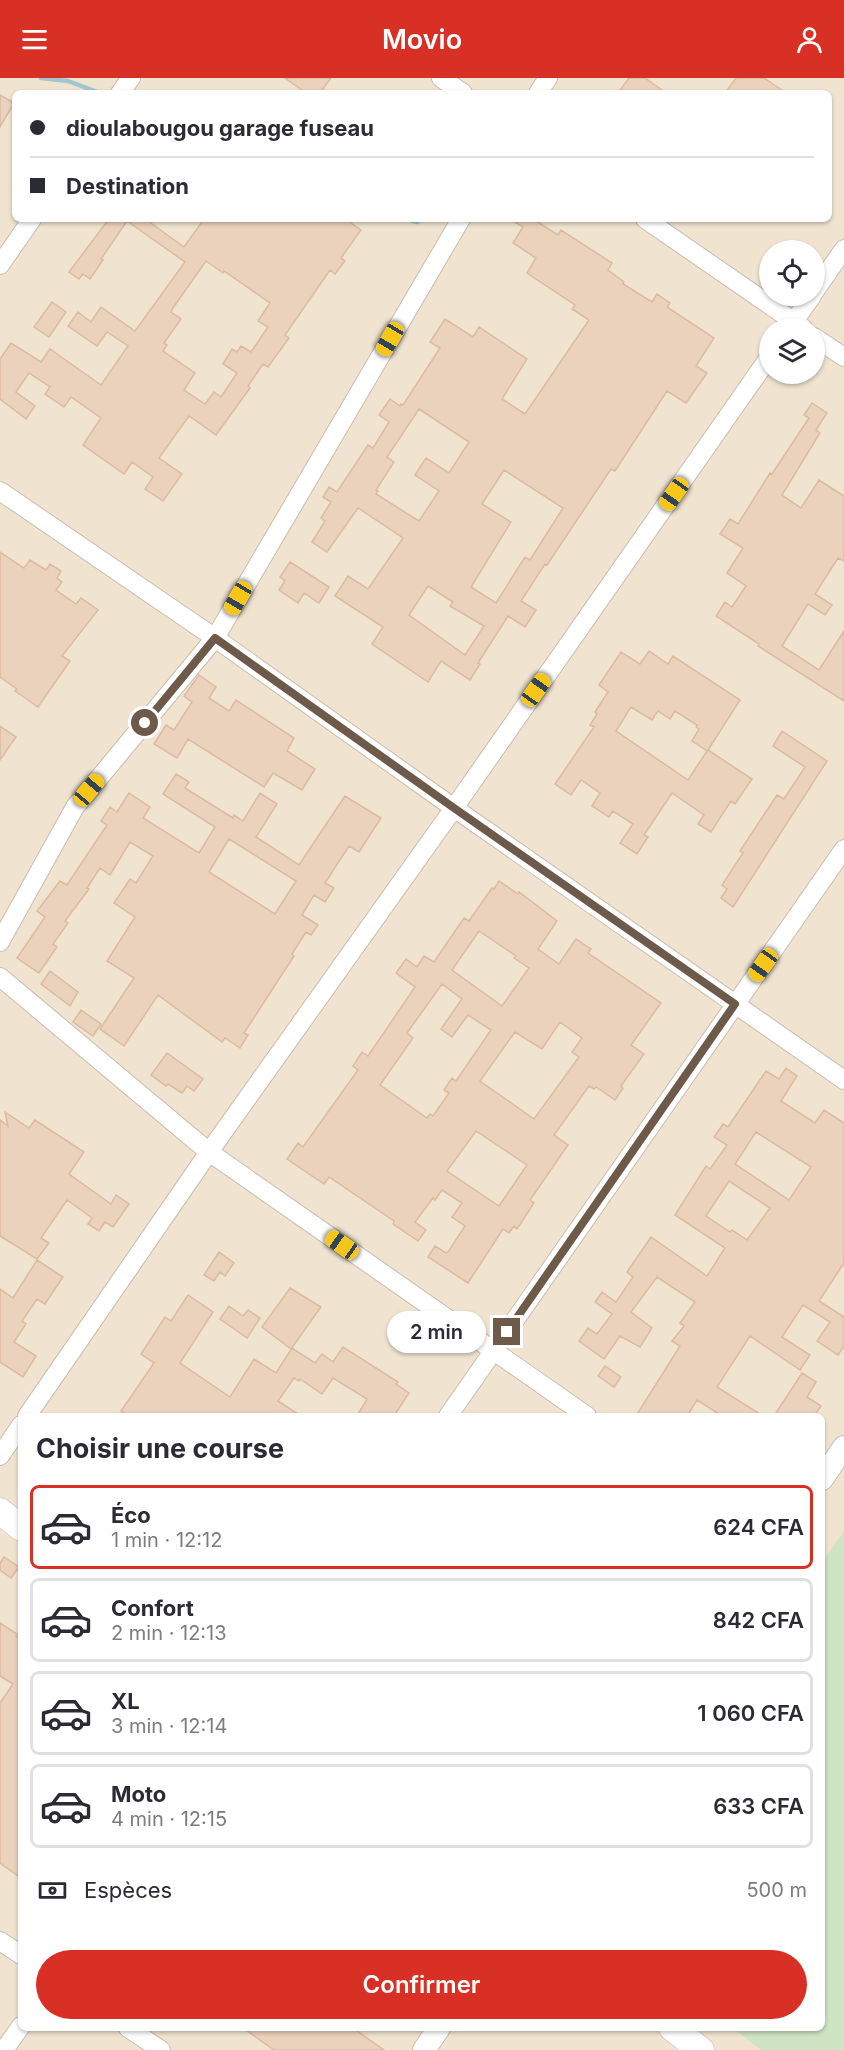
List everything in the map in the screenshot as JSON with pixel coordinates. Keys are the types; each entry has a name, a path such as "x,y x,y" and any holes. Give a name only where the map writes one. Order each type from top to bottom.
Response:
{"main road":[{"path":"0,1511 18,1526"},
{"path":"676,2031 701,2050"}],"street":[{"path":"441,78 459,90"},
{"path":"0,265 30,222"},
{"path":"0,942 75,807 215,638 458,222"},
{"path":"649,222 784,318"},
{"path":"825,276 844,249"},
{"path":"825,344 844,357"},
{"path":"29,1413 209,1152 454,808 759,372"},
{"path":"0,491 215,638 844,1080"},
{"path":"450,1413 844,849"},
{"path":"0,977 209,1152 583,1413"},
{"path":"0,1456 18,1429"},
{"path":"825,1475 844,1447"},
{"path":"0,1941 18,1953"},
{"path":"4,2050 18,2030"},
{"path":"132,2031 161,2050"},
{"path":"424,2050 437,2031"}],"shaded area":[{"path":"0,78 844,78 844,2050 0,2050"}],"green space":[{"path":"844,1531 844,2050 761,2050 737,2031 825,2031 825,1558"}],"building":[{"path":"285,78 331,78 322,90 302,90"},
{"path":"629,78 645,78 662,90 620,90"},
{"path":"736,78 764,78 782,90 727,90"},
{"path":"0,95 12,102 12,106 0,127"},
{"path":"107,222 126,222 90,279 83,274 79,279 69,272"},
{"path":"128,222 149,222 184,247 202,222 349,222 361,230 341,258 345,261 335,274 330,270 285,335 289,338 268,367 263,364 248,386 250,388 216,435 189,416 159,458 182,474 163,501 145,489 153,477 132,462 124,474 83,445 101,418 71,397 64,407 45,394 50,387 29,373 16,392 35,406 26,419 0,399 0,359 11,343 41,362 50,349 101,385 128,346 107,332 97,346 68,326 78,312 91,322 101,307 135,331 185,262","holes":["206,261 223,273 224,271 270,303 258,321 268,327 251,352 241,346 237,352 232,349 223,364 237,373 221,397 214,392 205,404 184,390 195,373 163,351 167,345 164,343 181,319 171,312 173,308"]},
{"path":"515,222 538,222 558,235 561,230 612,263 608,270 624,282 623,284 652,302 657,294 670,303 667,307 714,338 696,366 707,373 686,403 667,391 615,471 611,469 547,565 545,564 521,601 536,610 525,627 508,616 478,663 480,664 470,680 441,661 428,682 372,644 383,627 335,596 348,576 368,589 403,538 358,508 327,552 312,542 325,521 321,518 331,502 323,497 329,487 337,492 368,445 373,448 389,422 379,415 390,399 400,406 403,405 440,348 430,342 445,319 473,337 479,327 527,359 502,399 525,414 589,320 572,309 575,305 527,273 536,258 513,243 523,227","holes":["419,409 469,442 449,473 426,458 415,475 439,491 419,521 376,494 378,491 376,490 394,462 387,457","504,470 563,508 530,560 525,557 496,603 471,587 511,522 482,504","428,586 453,602 450,606 484,626 465,655 409,615"]},
{"path":"52,302 66,312 49,337 34,327"},
{"path":"812,403 827,413 816,430 820,433 782,495 801,508 819,480 844,496 844,561 838,558 815,594 832,605 825,615 808,604 782,646 819,670 844,631 844,701 716,616 725,602 732,607 746,586 727,573 743,548 720,534 730,519 738,524 809,418 804,415"},
{"path":"0,552 24,568 30,560 46,570 50,564 61,571 57,578 62,582 56,590 76,604 81,598 98,610 62,656 70,661 38,707 0,677"},
{"path":"290,562 329,587 319,603 304,593 298,603 279,590 285,581 280,577"},
{"path":"649,651 668,664 673,656 740,700 708,750 752,779 735,804 731,801 711,832 698,824 704,815 672,793 644,835 648,837 637,854 620,843 633,824 613,811 609,817 592,806 600,793 581,780 571,795 555,784 594,727 590,725 597,714 595,712 608,692 599,685 621,652 640,664","holes":["631,707 652,720 658,711 670,719 675,711 697,725 699,729 692,741 707,751 688,780 616,731"]},
{"path":"199,675 216,687 209,698 229,711 236,700 294,738 287,751 315,769 302,790 273,773 264,787 188,739 177,758 154,744 166,725 174,730 192,702 184,696"},
{"path":"0,726 16,737 0,760"},
{"path":"782,731 827,761 733,907 721,898 727,889 722,885 743,853 740,851 777,795 784,799 805,767 773,746"},
{"path":"176,774 189,782 185,788 233,818 234,815 243,821 260,793 277,804 256,837 299,865 345,796 381,818 359,852 349,846 325,883 334,888 325,902 314,895 302,915 318,925 311,935 306,932 292,954 294,956 244,1033 248,1035 240,1048 225,1038 222,1042 158,995 124,1046 100,1029 134,978 107,961 135,917 114,903 130,879 136,883 153,856 130,842 110,875 100,868 87,888 89,889 65,921 68,923 53,944 57,947 39,973 17,958 45,917 37,911 60,881 67,885 107,825 101,821 110,807 117,812 129,793 150,807 143,818 199,853 215,827 163,794","holes":["229,839 296,881 275,914 209,872"]},
{"path":"499,881 518,894 519,892 557,921 538,949 559,964 576,939 591,949 588,953 661,1003 631,1045 644,1054 621,1086 623,1088 615,1100 596,1087 594,1089 589,1086 554,1135 568,1145 530,1200 534,1203 517,1229 514,1226 509,1233 503,1229 468,1283 428,1257 435,1246 448,1252 465,1226 452,1217 462,1203 442,1190 415,1222 426,1230 418,1241 393,1224 394,1221 329,1177 324,1184 287,1159 298,1143 303,1147 358,1070 353,1066 362,1052 368,1056 415,987 396,973 406,959 417,967 424,956 434,962 464,918 469,921 492,888 494,889","holes":["479,931 516,956 514,958 529,968 502,1006 452,970","442,984 462,999 441,1029 452,1037 468,1015 491,1030 456,1081 452,1078 444,1090 449,1093 433,1116 430,1114 427,1118 380,1085 413,1038 407,1033","560,1022 582,1038 572,1052 579,1057 534,1119 480,1081 515,1032 542,1049","476,1131 527,1165 499,1206 447,1171"]},
{"path":"50,971 78,992 70,1006 41,984"},
{"path":"81,1010 101,1024 93,1036 73,1022"},
{"path":"167,1053 203,1079 194,1091 187,1086 182,1093 168,1084 166,1086 151,1075"},
{"path":"786,1068 797,1076 781,1101 815,1123 824,1110 844,1123 844,1263 819,1301 844,1317 844,1346 838,1355 817,1341 830,1322 803,1305 782,1337 810,1355 800,1370 750,1336 717,1387 758,1413 717,1413 697,1400 689,1413 638,1413 680,1346 672,1341 684,1326 680,1323 695,1302 657,1277 631,1312 652,1328 640,1347 620,1336 604,1359 579,1341 588,1328 597,1334 612,1314 595,1302 602,1292 616,1302 633,1277 627,1272 651,1237 707,1276 725,1248 675,1215 706,1166 710,1169 727,1145 714,1137 723,1124 728,1127 766,1071 779,1079","holes":["756,1132 811,1167 789,1200 735,1164","729,1181 770,1208 747,1240 706,1216"]},
{"path":"5,1112 29,1128 35,1120 84,1152 69,1174 111,1204 116,1195 129,1204 113,1227 105,1222 99,1231 88,1224 92,1218 67,1200 41,1238 49,1243 37,1259 0,1236 0,1120 8,1126"},
{"path":"219,1252 234,1263 225,1276 220,1272 214,1281 204,1275"},
{"path":"37,1260 63,1277 45,1304 37,1299 22,1321 26,1324 14,1342 36,1356 23,1377 0,1362 0,1289 13,1298"},
{"path":"290,1288 321,1307 291,1349 262,1327"},
{"path":"188,1295 213,1312 180,1363 230,1397 254,1359 276,1373 292,1348 315,1363 322,1354 333,1362 343,1347 398,1382 396,1384 409,1393 396,1413 359,1413 367,1399 333,1378 322,1394 300,1379 299,1381 294,1378 278,1401 296,1413 124,1413 121,1411 154,1363 141,1354 165,1317 171,1321"},
{"path":"229,1306 243,1316 248,1310 260,1318 247,1338 220,1319"},
{"path":"605,1366 621,1377 614,1387 598,1376"},
{"path":"802,1373 816,1382 807,1397 821,1406 816,1413 776,1413"},
{"path":"4,1557 18,1568 11,1578 0,1570 0,1563"},
{"path":"0,1623 17,1634 18,1638 18,1876 0,1863 0,1703 13,1684 0,1676"},
{"path":"247,2031 357,2031 384,2050 274,2050"}],"waterway":[{"path":"41,78 68,81 92,90"}],"route":[{"path":"145,723 215,638 735,1004 507,1332"}]}
